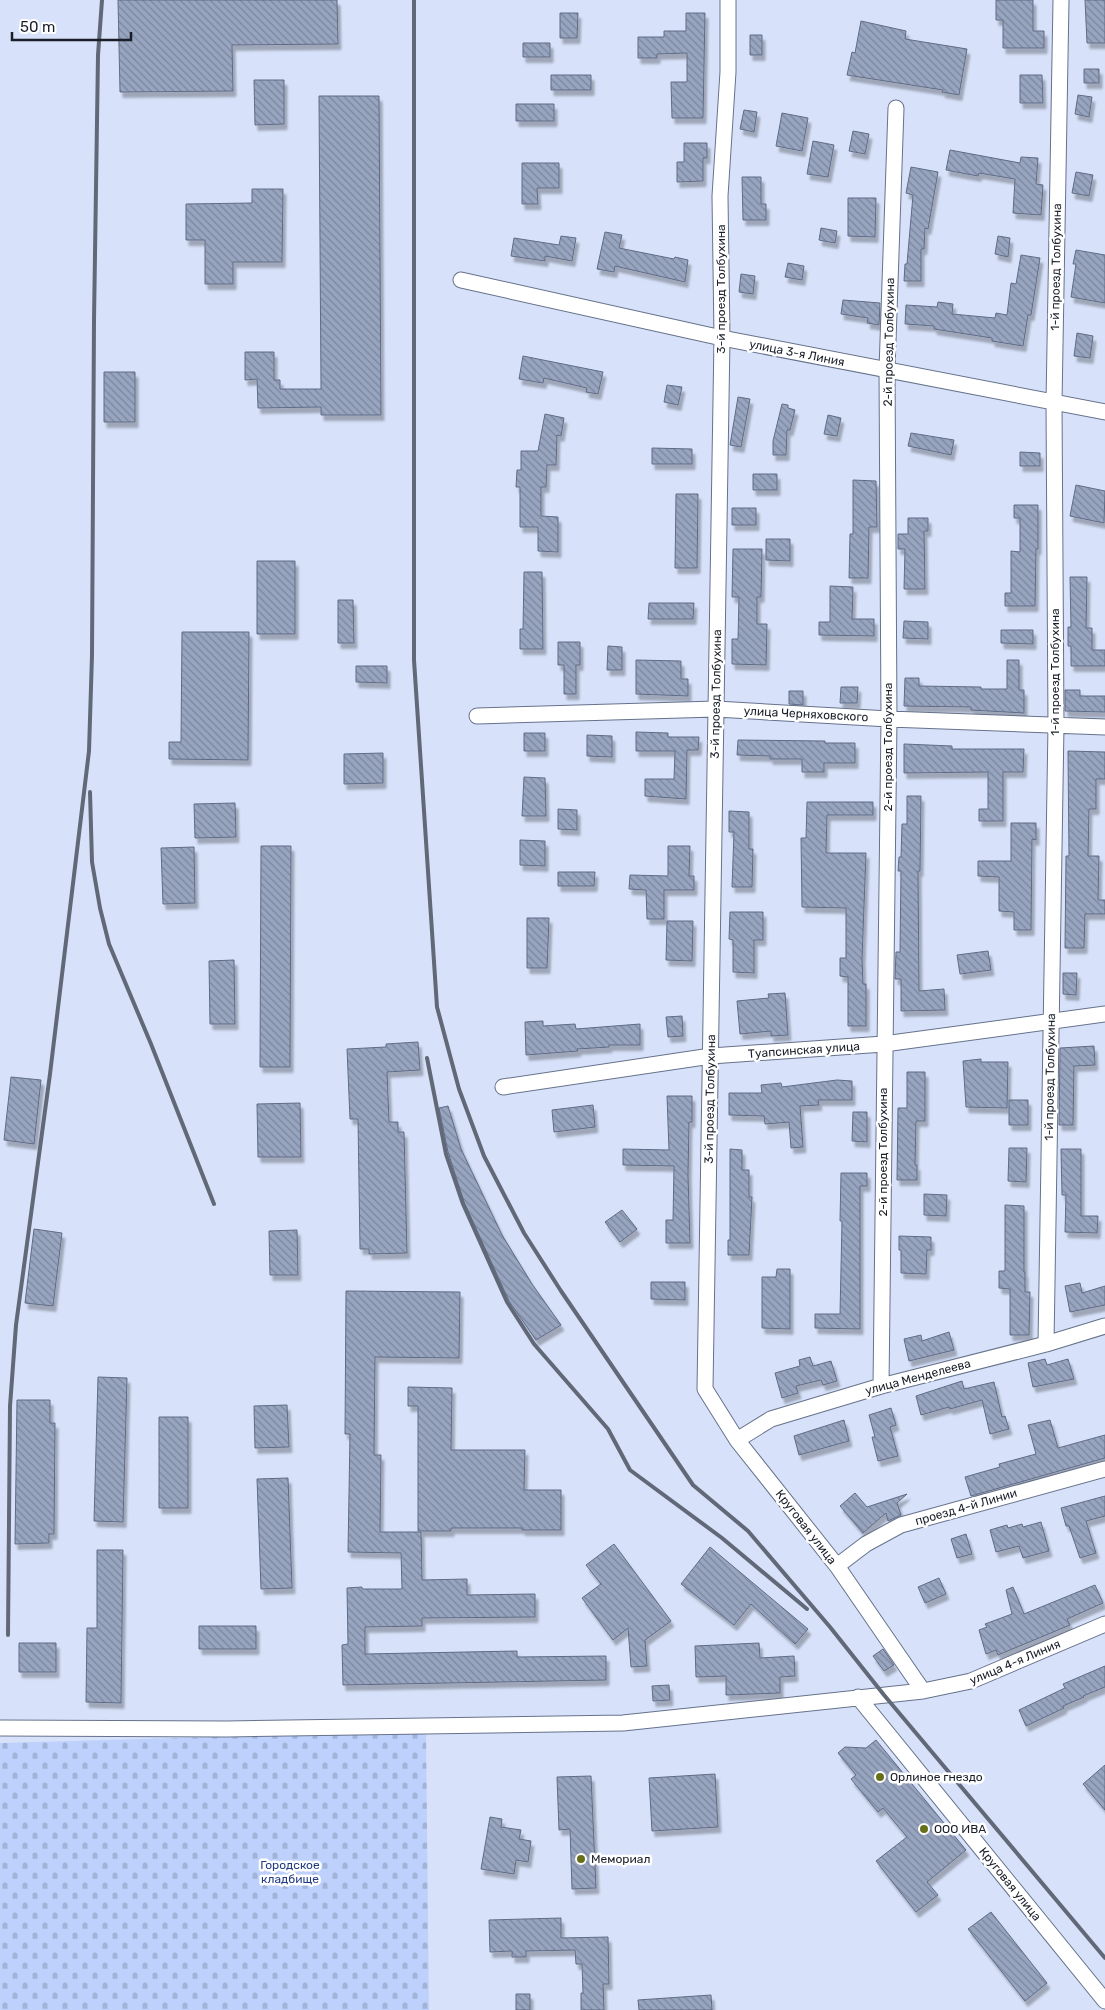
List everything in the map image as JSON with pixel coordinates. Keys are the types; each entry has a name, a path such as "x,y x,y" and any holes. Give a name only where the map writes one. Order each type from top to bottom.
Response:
{"street":[{"name":"3-й проезд Толбухина","path":"705,1389 722,338 720,196 728,72 728,0"},
{"name":"1-й проезд Толбухина","path":"1046,1344 1056,725 1054,403 1061,0"},
{"name":"2-й проезд Толбухина","path":"881,1386 889,720 887,370 896,108"},
{"name":"улица 3-я Линия","path":"461,280 722,338 1105,412"},
{"name":"улица Черняховского","path":"477,716 716,709 889,720 1105,727"},
{"name":"Туапсинская улица","path":"503,1087 711,1056 884,1044 1105,1014"},
{"name":"улица Менделеева","path":"736,1440 771,1419 881,1386 1046,1344 1105,1326"},
{"name":"Круговая улица","path":"705,1389 736,1440 837,1566 923,1691"},
{"name":"проезд 4-й Линии","path":"837,1566 866,1544 901,1525 1105,1469"},
{"name":"улица 4-я Линия","path":"0,1728 267,1728 623,1723 923,1691 971,1681 1105,1624"},
{"name":"Круговая улица","path":"858,1698 1105,2001"}],"green space":[{"name":"Городское кладбище","path":"426,1731 429,2010 0,2010 0,1743"}],"building":[{"path":"118,0 337,0 338,44 232,45 233,91 120,92"},
{"path":"996,0 1033,0 1033,31 1044,31 1044,48 1003,48 1003,20 996,20"},
{"path":"1085,0 1105,0 1105,43 1087,43"},
{"path":"560,13 578,13 577,38 560,38"},
{"path":"686,13 705,13 703,118 672,118 671,82 687,82 687,53 657,54 657,58 638,58 638,37 664,37 664,31 686,31"},
{"path":"861,21 906,31 905,39 967,49 959,95 942,92 943,90 847,75 852,52 855,53"},
{"path":"750,35 762,35 762,55 750,55"},
{"path":"523,43 550,43 550,57 523,57"},
{"path":"1084,69 1099,69 1099,83 1084,83"},
{"path":"551,75 591,75 591,90 551,90"},
{"path":"1020,75 1042,75 1043,103 1020,103"},
{"path":"254,80 284,80 284,124 255,125"},
{"path":"1078,95 1092,97 1089,117 1075,114"},
{"path":"319,96 379,96 381,415 321,415 321,407 258,408 257,379 245,380 245,352 274,352 274,380 280,380 280,389 321,389"},
{"path":"516,104 554,104 554,121 516,121"},
{"path":"744,110 757,112 754,132 740,129"},
{"path":"782,113 808,118 802,151 776,146"},
{"path":"853,131 869,134 865,154 849,151"},
{"path":"813,141 834,145 828,177 807,174"},
{"path":"684,143 707,143 707,158 703,158 703,181 677,182 677,162 684,162"},
{"path":"950,150 1020,163 1021,157 1038,158 1036,184 1043,185 1041,215 1013,213 1015,179 979,173 978,176 946,170"},
{"path":"522,163 559,163 559,188 537,188 538,204 522,204"},
{"path":"911,167 938,172 928,229 925,228 924,249 921,249 921,281 904,281 913,195 906,193"},
{"path":"1076,172 1093,175 1089,196 1072,193"},
{"path":"742,177 761,177 761,204 766,204 766,220 743,220"},
{"path":"252,189 283,189 282,262 233,262 233,284 205,284 205,240 186,240 186,204 252,203"},
{"path":"848,198 876,198 875,237 848,236"},
{"path":"821,228 837,231 835,243 819,240"},
{"path":"605,232 622,235 619,248 688,260 685,282 615,266 614,272 597,269"},
{"path":"561,236 576,238 572,261 545,256 545,261 511,256 514,238 559,245"},
{"path":"998,236 1010,238 1008,257 995,254"},
{"path":"1076,250 1105,255 1105,303 1071,297 1076,264 1073,264"},
{"path":"1021,255 1040,258 1031,315 1028,315 1023,346 992,341 992,338 934,329 934,326 905,324 906,305 937,307 938,302 953,304 952,314 995,318 996,313 1007,315 1011,283 1016,284"},
{"path":"788,263 804,266 802,280 785,277"},
{"path":"741,274 755,276 753,294 739,292"},
{"path":"843,300 880,303 879,325 867,323 868,318 841,314"},
{"path":"1077,333 1093,336 1090,358 1074,356"},
{"path":"523,356 603,372 598,394 586,392 587,388 544,378 543,383 519,379"},
{"path":"104,372 135,372 135,422 104,422"},
{"path":"667,385 682,387 678,405 664,402"},
{"path":"738,397 750,399 741,447 730,445"},
{"path":"782,404 788,405 788,408 795,410 790,430 787,430 786,455 773,455 773,441"},
{"path":"545,414 564,418 561,436 557,435 556,465 547,465 546,487 541,487 541,516 558,517 558,552 538,551 538,527 520,527 520,487 516,487 517,470 521,470 521,451 538,451"},
{"path":"828,415 841,418 837,436 824,434"},
{"path":"911,433 954,440 951,455 908,446"},
{"path":"652,448 692,449 692,464 652,464"},
{"path":"1020,452 1040,453 1040,466 1020,466"},
{"path":"753,474 777,474 777,490 753,490"},
{"path":"853,480 876,481 877,527 869,527 868,578 849,578 850,534 853,534"},
{"path":"1076,485 1105,491 1104,523 1070,516"},
{"path":"676,494 698,494 697,568 675,568"},
{"path":"1014,505 1038,505 1035,606 1005,606 1005,593 1011,593 1011,551 1020,552 1020,518 1014,518"},
{"path":"732,508 756,508 756,525 732,525"},
{"path":"908,518 928,518 928,531 924,531 925,589 904,589 905,549 898,549 898,534 908,534"},
{"path":"766,539 790,539 790,561 766,560"},
{"path":"733,549 762,549 761,597 757,597 757,624 767,624 766,665 732,664 732,639 738,639 739,597 732,597"},
{"path":"257,561 295,561 295,634 257,634"},
{"path":"524,572 542,572 543,649 520,649 520,629 523,629"},
{"path":"1070,577 1087,577 1086,628 1092,628 1092,650 1105,650 1105,666 1071,666 1071,646 1068,646 1068,627 1071,627"},
{"path":"830,586 853,587 852,619 874,619 874,636 819,635 819,622 830,622"},
{"path":"338,600 353,600 354,643 338,643"},
{"path":"649,603 694,603 693,619 648,619"},
{"path":"904,621 928,622 928,639 903,638"},
{"path":"1001,630 1033,630 1033,644 1001,643"},
{"path":"182,632 249,632 248,760 169,759 169,742 181,742"},
{"path":"558,642 580,642 580,665 576,665 576,694 564,694 564,665 558,665"},
{"path":"608,646 622,647 622,670 607,670"},
{"path":"636,660 681,661 681,679 688,679 688,696 636,694"},
{"path":"1007,660 1019,660 1019,690 1024,690 1024,713 971,710 971,707 904,706 905,678 919,678 919,686 1007,689"},
{"path":"356,666 387,666 387,683 356,682"},
{"path":"841,687 858,687 857,703 840,703"},
{"path":"1065,690 1080,690 1080,696 1105,696 1105,712 1065,711"},
{"path":"789,691 803,691 803,705 789,704"},
{"path":"636,732 668,733 668,737 699,737 698,750 687,750 686,799 645,796 645,779 674,779 675,751 636,751"},
{"path":"524,733 545,733 545,751 524,751"},
{"path":"587,735 612,736 612,757 587,756"},
{"path":"738,740 855,743 855,763 824,763 824,772 802,772 802,759 770,759 770,756 737,755"},
{"path":"904,744 952,746 952,749 1024,749 1023,772 1003,772 1003,821 979,821 979,809 988,809 988,772 904,773"},
{"path":"1068,751 1105,752 1105,779 1096,779 1096,809 1089,809 1088,856 1099,856 1098,900 1105,900 1105,914 1085,914 1084,948 1065,948 1066,856 1069,856"},
{"path":"383,753 383,783 344,784 344,754"},
{"path":"524,777 545,778 546,816 522,816"},
{"path":"907,796 921,796 920,871 918,871 919,991 944,989 945,1010 901,1011 901,979 895,979 896,952 900,952 901,871 898,871 899,857 901,857 902,824 907,824"},
{"path":"807,802 873,802 873,815 827,815 826,853 866,853 862,959 863,984 866,984 866,1026 848,1026 848,977 840,976 840,958 846,958 846,908 802,907 801,838 806,838"},
{"path":"235,803 236,837 195,838 194,804"},
{"path":"558,809 577,810 577,830 558,829"},
{"path":"729,811 749,812 749,849 753,849 752,887 732,887 734,832 729,832"},
{"path":"1011,823 1036,823 1036,840 1032,839 1031,930 1014,930 1014,912 999,911 999,877 978,876 978,861 1011,861"},
{"path":"520,840 545,841 545,866 520,865"},
{"path":"261,846 291,846 290,1067 260,1067"},
{"path":"668,846 690,846 689,876 694,876 694,890 664,890 664,919 647,919 646,890 629,889 630,875 668,876"},
{"path":"194,847 195,903 163,904 161,848"},
{"path":"558,872 595,872 594,886 558,886"},
{"path":"730,912 763,912 763,940 754,940 754,973 733,972 733,940 729,939"},
{"path":"527,918 549,918 547,968 527,968"},
{"path":"667,921 693,921 692,961 666,960"},
{"path":"988,951 991,970 960,974 957,955"},
{"path":"234,960 235,1024 210,1024 209,961"},
{"path":"1063,973 1077,973 1076,995 1063,994"},
{"path":"785,993 788,1035 771,1036 771,1031 740,1034 737,1001 769,998 768,994"},
{"path":"682,1016 683,1036 668,1037 666,1017"},
{"path":"543,1021 543,1026 575,1024 576,1029 640,1024 640,1045 609,1045 609,1047 577,1049 578,1051 526,1055 525,1022"},
{"path":"418,1042 420,1070 387,1072 389,1122 398,1122 398,1132 404,1132 407,1253 369,1254 369,1249 360,1249 358,1119 350,1119 347,1049 386,1047 386,1044"},
{"path":"1094,1046 1095,1065 1074,1066 1073,1125 1059,1125 1060,1048"},
{"path":"981,1059 981,1062 1008,1062 1007,1108 966,1107 963,1061"},
{"path":"907,1072 925,1072 925,1121 916,1121 915,1165 917,1165 917,1180 897,1180 898,1108 907,1108"},
{"path":"11,1077 41,1080 34,1144 4,1140"},
{"path":"837,1080 852,1081 852,1100 818,1100 819,1105 800,1106 803,1147 791,1148 789,1122 765,1124 764,1116 729,1115 729,1093 762,1093 761,1085 781,1083 782,1087"},
{"path":"667,1096 692,1096 692,1122 689,1122 688,1175 690,1243 666,1243 666,1220 673,1220 674,1166 623,1165 623,1149 669,1150"},
{"path":"1009,1100 1028,1100 1028,1125 1009,1125"},
{"path":"300,1103 301,1157 258,1157 257,1104"},
{"path":"593,1105 595,1127 554,1132 552,1110"},
{"path":"448,1106 461,1149 502,1235 532,1284 561,1325 536,1340 509,1301 464,1202 448,1152 439,1108"},
{"path":"853,1112 867,1112 867,1142 852,1141"},
{"path":"1009,1148 1027,1148 1026,1182 1008,1181"},
{"path":"730,1149 742,1150 742,1170 749,1170 749,1197 752,1197 749,1255 728,1255 728,1240 730,1240"},
{"path":"1061,1149 1081,1149 1081,1216 1098,1216 1097,1233 1065,1232 1066,1195 1062,1195"},
{"path":"841,1173 867,1173 867,1186 860,1186 860,1329 815,1328 815,1314 840,1314"},
{"path":"924,1194 947,1195 946,1216 924,1215"},
{"path":"1005,1205 1024,1206 1025,1292 1030,1292 1029,1335 1010,1335 1010,1289 999,1288 999,1271 1005,1271"},
{"path":"622,1210 637,1229 620,1242 605,1222"},
{"path":"34,1229 62,1233 53,1306 25,1303"},
{"path":"297,1230 298,1275 270,1275 269,1231"},
{"path":"899,1236 931,1237 931,1250 927,1250 926,1274 901,1273"},
{"path":"777,1269 790,1269 790,1329 762,1328 762,1277 776,1277"},
{"path":"651,1282 685,1282 685,1300 651,1299"},
{"path":"1080,1283 1082,1293 1105,1286 1105,1305 1070,1312 1065,1286"},
{"path":"346,1291 460,1292 459,1358 375,1357 374,1455 381,1455 380,1532 421,1532 422,1580 467,1579 467,1595 535,1594 535,1617 422,1618 422,1626 365,1627 365,1654 517,1651 517,1657 606,1656 606,1680 343,1685 342,1645 348,1644 347,1588 402,1589 401,1553 348,1552 350,1434 345,1434"},
{"path":"949,1332 954,1350 909,1361 904,1339 921,1335 922,1341"},
{"path":"810,1357 813,1366 831,1361 837,1381 823,1385 821,1380 796,1386 798,1393 782,1398 775,1373 800,1366 799,1360"},
{"path":"1045,1359 1047,1365 1068,1359 1074,1379 1033,1387 1028,1363"},
{"path":"98,1377 127,1378 123,1522 94,1521"},
{"path":"962,1381 964,1389 994,1382 1002,1417 1005,1416 1009,1429 990,1434 982,1400 921,1415 916,1396"},
{"path":"408,1387 452,1388 451,1450 525,1450 524,1490 561,1490 561,1530 451,1528 451,1531 418,1531 418,1406 408,1406"},
{"path":"17,1400 50,1400 50,1423 55,1423 54,1534 49,1534 49,1543 15,1544"},
{"path":"287,1405 289,1447 255,1448 254,1406"},
{"path":"891,1408 896,1425 890,1427 898,1456 878,1461 872,1437 875,1437 869,1415"},
{"path":"159,1417 188,1417 188,1508 159,1508"},
{"path":"844,1420 849,1441 799,1455 794,1436"},
{"path":"1050,1420 1058,1448 1105,1435 1105,1458 971,1496 965,1477 1000,1467 999,1464 1036,1454 1028,1425"},
{"path":"288,1478 292,1588 261,1589 257,1479"},
{"path":"855,1493 867,1507 907,1494 897,1503 901,1515 888,1521 886,1513 863,1533 840,1506"},
{"path":"1105,1496 1105,1516 1086,1521 1096,1553 1080,1558 1069,1526 1066,1526 1061,1508"},
{"path":"1041,1522 1049,1551 1023,1558 1019,1546 996,1552 990,1530 1007,1525 1008,1528 1022,1524 1023,1527"},
{"path":"966,1534 972,1554 957,1558 951,1539"},
{"path":"614,1544 671,1621 645,1640 647,1666 631,1667 628,1628 613,1640 582,1598 601,1584 586,1565"},
{"path":"710,1547 808,1629 795,1644 751,1604 734,1625 681,1584"},
{"path":"97,1550 123,1550 121,1703 86,1702 87,1628 97,1628"},
{"path":"939,1578 946,1594 925,1603 918,1587"},
{"path":"1095,1585 1103,1603 1067,1619 1070,1625 998,1655 996,1650 986,1654 979,1630 987,1627 985,1624 1012,1614 1006,1590 1013,1587 1024,1614"},
{"path":"199,1626 256,1626 256,1649 199,1649"},
{"path":"19,1643 56,1643 56,1672 19,1672"},
{"path":"759,1643 760,1658 794,1656 795,1676 780,1677 780,1693 726,1695 726,1676 696,1677 695,1646"},
{"path":"883,1649 894,1665 884,1671 873,1656"},
{"path":"1105,1666 1105,1687 1083,1696 1063,1706 1064,1708 1026,1726 1019,1710 1065,1688 1063,1684"},
{"path":"669,1685 670,1700 653,1701 652,1686"},
{"path":"876,1740 966,1850 927,1882 938,1895 916,1912 876,1861 907,1837 883,1808 878,1812 851,1779 856,1775 838,1753 845,1747 866,1748"},
{"path":"1105,1765 1105,1810 1083,1784"},
{"path":"715,1774 718,1827 652,1831 649,1778"},
{"path":"591,1776 596,1888 572,1889 570,1829 559,1830 557,1777"},
{"path":"490,1817 502,1819 501,1827 521,1830 519,1839 531,1841 528,1862 516,1860 514,1874 481,1869"},
{"path":"991,1912 1047,1983 1025,2001 968,1929"},
{"path":"561,1918 561,1938 608,1937 609,1984 603,1984 604,2010 581,2010 581,1993 583,1993 582,1964 576,1964 575,1950 526,1951 526,1957 512,1957 512,1951 490,1952 489,1920"},
{"path":"516,1994 530,1994 530,2010 516,2010"},
{"path":"711,1995 712,2010 639,2010 638,2000"}],"railway":[{"path":"8,1635 10,1406 16,1325 50,1074 89,751 92,655 98,55 102,0"},
{"path":"414,0 414,660 437,1007 459,1089 484,1156 524,1233 561,1291 693,1485 748,1531 1105,1958"},
{"path":"90,792 92,862 100,908 109,944 214,1204"},
{"path":"427,1058 446,1154 463,1204 507,1302 534,1344 608,1429 630,1470 722,1538 807,1609"}],"place":[{"name":"Орлиное гнездо","path":"880,1777"},
{"name":"ООО ИВА","path":"924,1829"},
{"name":"Мемориал","path":"581,1859"}]}
